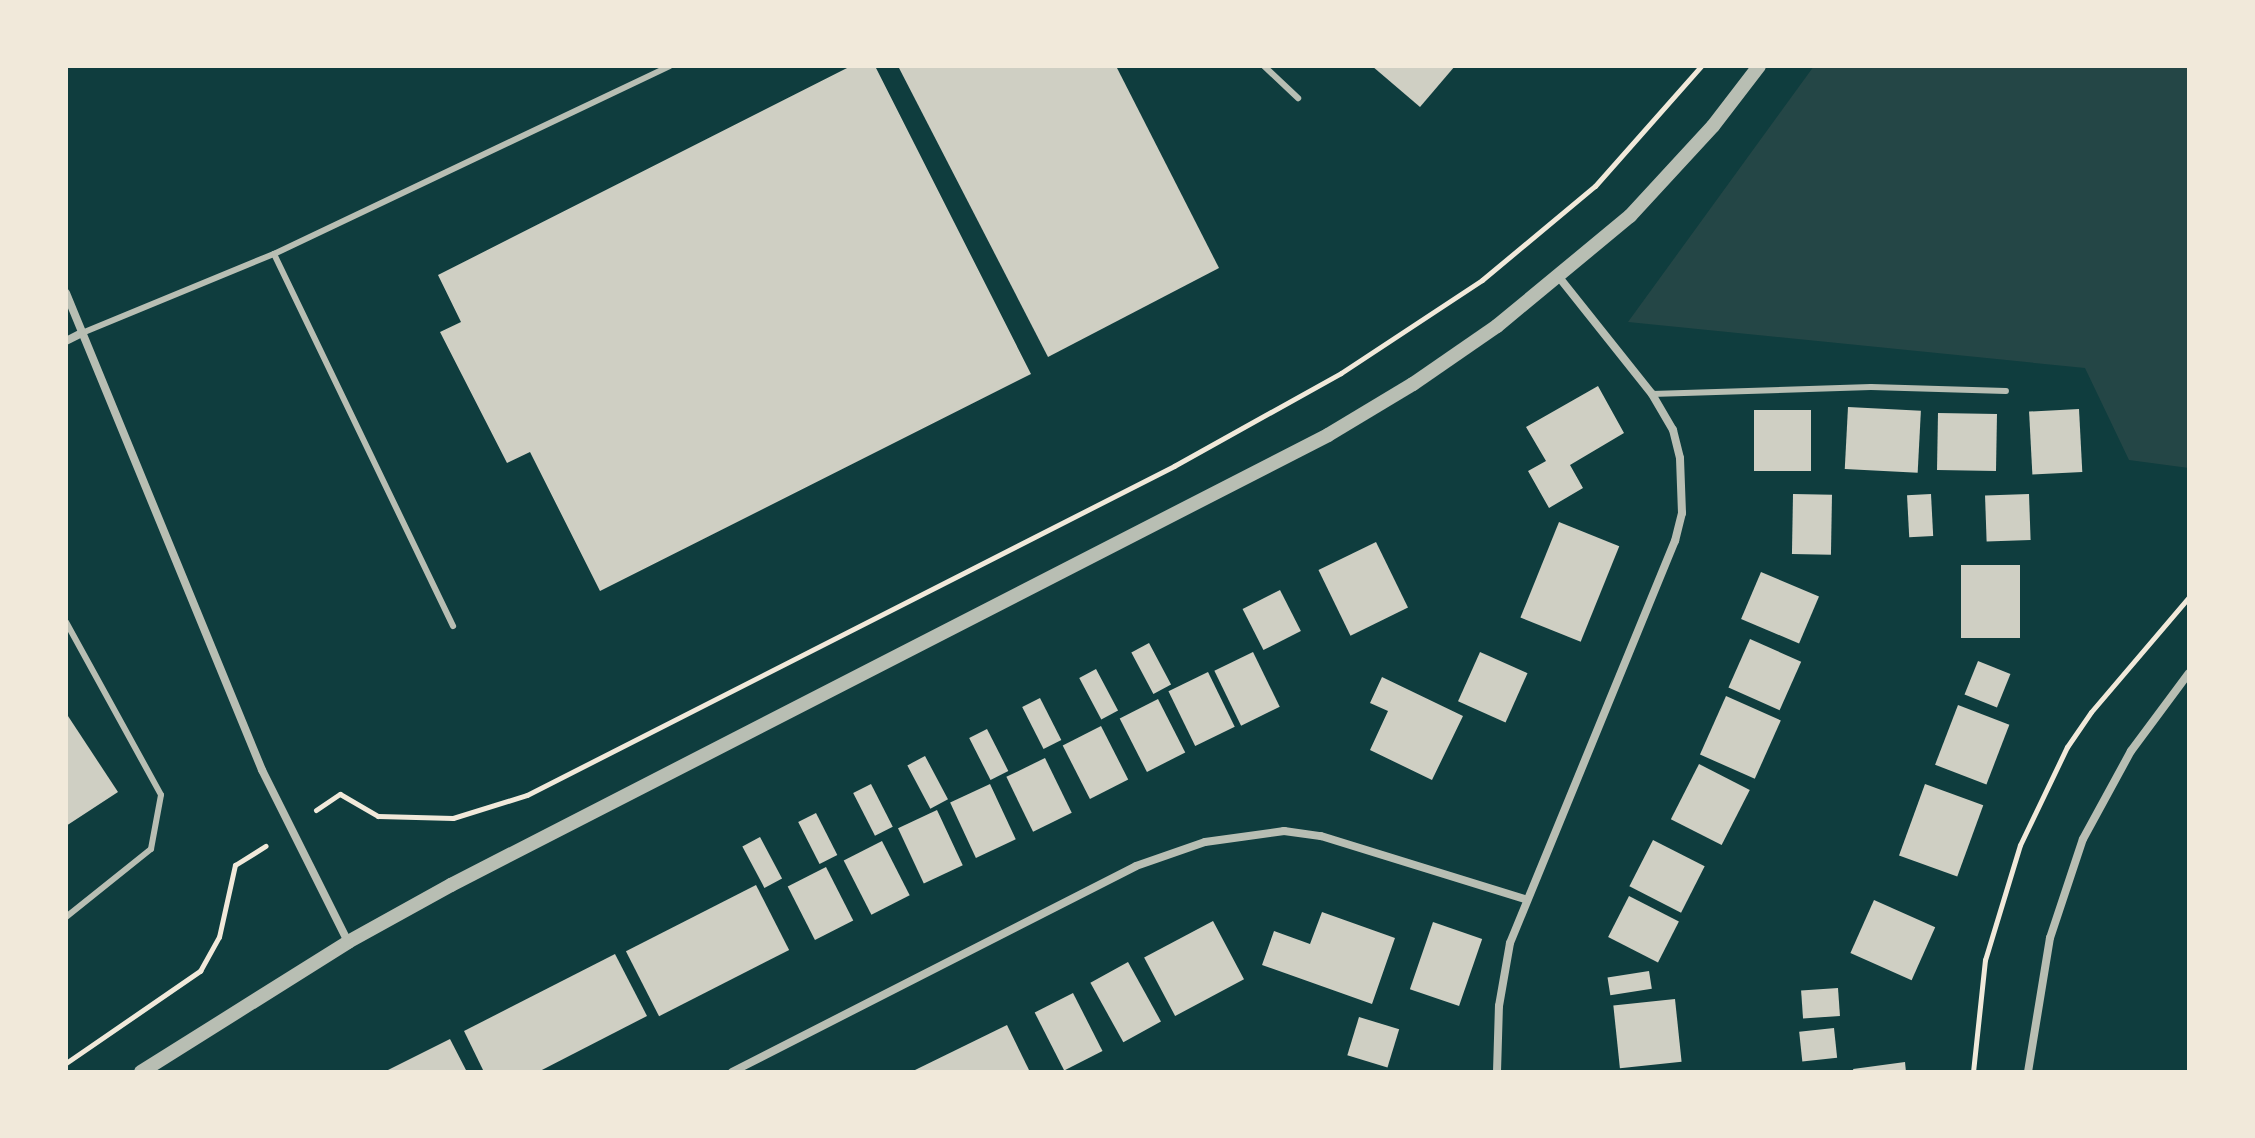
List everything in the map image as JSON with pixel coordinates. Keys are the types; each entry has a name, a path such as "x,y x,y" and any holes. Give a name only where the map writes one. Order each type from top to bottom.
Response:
{"street":[{"path":"141,1072 348,942 1328,435 1413,384 1559,277 1674,171 1759,66"},
{"path":"1497,1072 1499,1006 1510,943 1525,899 1675,541 1682,513 1680,458 1673,430 1652,394 1559,277"},
{"path":"66,293 262,770 348,942"},
{"path":"66,341 82,333"},
{"path":"2028,1072 2050,938 2083,839 2131,751 2189,673"},
{"path":"732,1072 1136,866 1205,842 1284,831 1321,836 1525,899"}],"lane":[{"path":"82,333 274,254 670,66"},
{"path":"1264,66 1298,98"},
{"path":"274,254 453,626"},
{"path":"1652,394 1871,387 2006,391"},
{"path":"66,622 161,795 151,849 66,917"}],"path":[{"path":"320,807 340,794 378,816 427,819 499,806 1174,466 1341,373 1482,280 1595,186 1701,66"},
{"path":"1973,1072 1985,960 2020,845 2067,747 2091,712 2189,597"},
{"path":"66,1063 200,971 219,937 235,865 251,856"}],"shaded area":[{"path":"1814,66 2189,66 2189,468 2129,460 2085,368 1628,322"}],"building":[{"path":"851,66 875,66 1031,374 600,591 530,452 507,463 440,332 461,322 438,275"},
{"path":"898,66 1116,66 1219,268 1048,357"},
{"path":"1372,66 1455,66 1420,107"},
{"path":"1598,386 1624,433 1570,465 1583,488 1549,508 1528,471 1546,461 1526,427"},
{"path":"1848,407 1921,411 1918,473 1845,469"},
{"path":"2079,409 2082,472 2032,475 2029,412"},
{"path":"1754,410 1811,410 1811,471 1754,471"},
{"path":"1938,413 1997,414 1996,471 1937,470"},
{"path":"1793,494 1832,495 1831,555 1792,554"},
{"path":"1931,494 1933,536 1909,537 1907,495"},
{"path":"2029,494 2031,540 1987,542 1985,496"},
{"path":"1559,522 1619,546 1581,642 1520,617"},
{"path":"1376,542 1408,608 1350,636 1318,570"},
{"path":"1961,565 2020,565 2020,638 1961,638"},
{"path":"1761,572 1819,597 1799,644 1741,619"},
{"path":"1280,590 1301,631 1263,650 1243,609"},
{"path":"1750,639 1801,662 1780,710 1728,687"},
{"path":"1149,643 1171,684 1153,694 1131,652"},
{"path":"1253,652 1280,707 1241,726 1214,671"},
{"path":"1480,652 1528,673 1506,722 1458,701"},
{"path":"1978,661 2010,674 1997,707 1965,694"},
{"path":"1096,669 1118,710 1101,719 1079,678"},
{"path":"1208,672 1235,727 1195,746 1168,691"},
{"path":"1382,677 1463,716 1432,780 1370,750 1388,711 1370,703"},
{"path":"1726,696 1781,720 1755,779 1700,754"},
{"path":"1040,698 1061,740 1044,749 1022,707"},
{"path":"1158,699 1185,752 1147,772 1120,719"},
{"path":"1958,705 2009,725 1986,784 1935,765"},
{"path":"66,713 118,792 66,826"},
{"path":"1101,726 1128,779 1090,799 1063,746"},
{"path":"987,729 1008,771 991,780 969,738"},
{"path":"925,756 948,799 930,809 907,765"},
{"path":"1045,758 1072,813 1033,832 1006,777"},
{"path":"1699,764 1750,790 1722,845 1671,819"},
{"path":"871,784 893,827 875,836 853,793"},
{"path":"990,784 1016,839 976,858 950,803"},
{"path":"1925,784 1983,805 1957,877 1899,855"},
{"path":"937,810 963,865 924,883 898,828"},
{"path":"816,813 837,855 820,864 798,822"},
{"path":"760,837 782,878 764,888 742,846"},
{"path":"1653,840 1705,866 1681,913 1629,886"},
{"path":"882,841 910,895 871,915 844,861"},
{"path":"826,867 853,920 815,940 788,887"},
{"path":"756,885 789,950 659,1016 626,951"},
{"path":"1629,896 1679,921 1658,962 1608,937"},
{"path":"1874,900 1935,927 1912,980 1850,953"},
{"path":"1322,912 1395,938 1372,1004 1262,965 1274,931 1310,944"},
{"path":"1213,921 1244,979 1175,1016 1144,958"},
{"path":"1433,922 1482,939 1459,1006 1410,989"},
{"path":"615,954 647,1016 538,1072 484,1072 464,1031"},
{"path":"1128,962 1161,1021 1123,1042 1090,983"},
{"path":"1649,971 1652,989 1610,995 1608,978"},
{"path":"1838,988 1840,1016 1803,1019 1801,991"},
{"path":"1073,993 1103,1051 1064,1070 1035,1013"},
{"path":"1675,999 1682,1062 1620,1068 1613,1005"},
{"path":"1359,1017 1399,1029 1387,1068 1347,1055"},
{"path":"1007,1025 1030,1072 916,1072 915,1070"},
{"path":"1834,1028 1837,1058 1802,1061 1799,1032"},
{"path":"450,1039 467,1072 384,1072"},
{"path":"1905,1062 1906,1072 1854,1072 1853,1069"}]}
